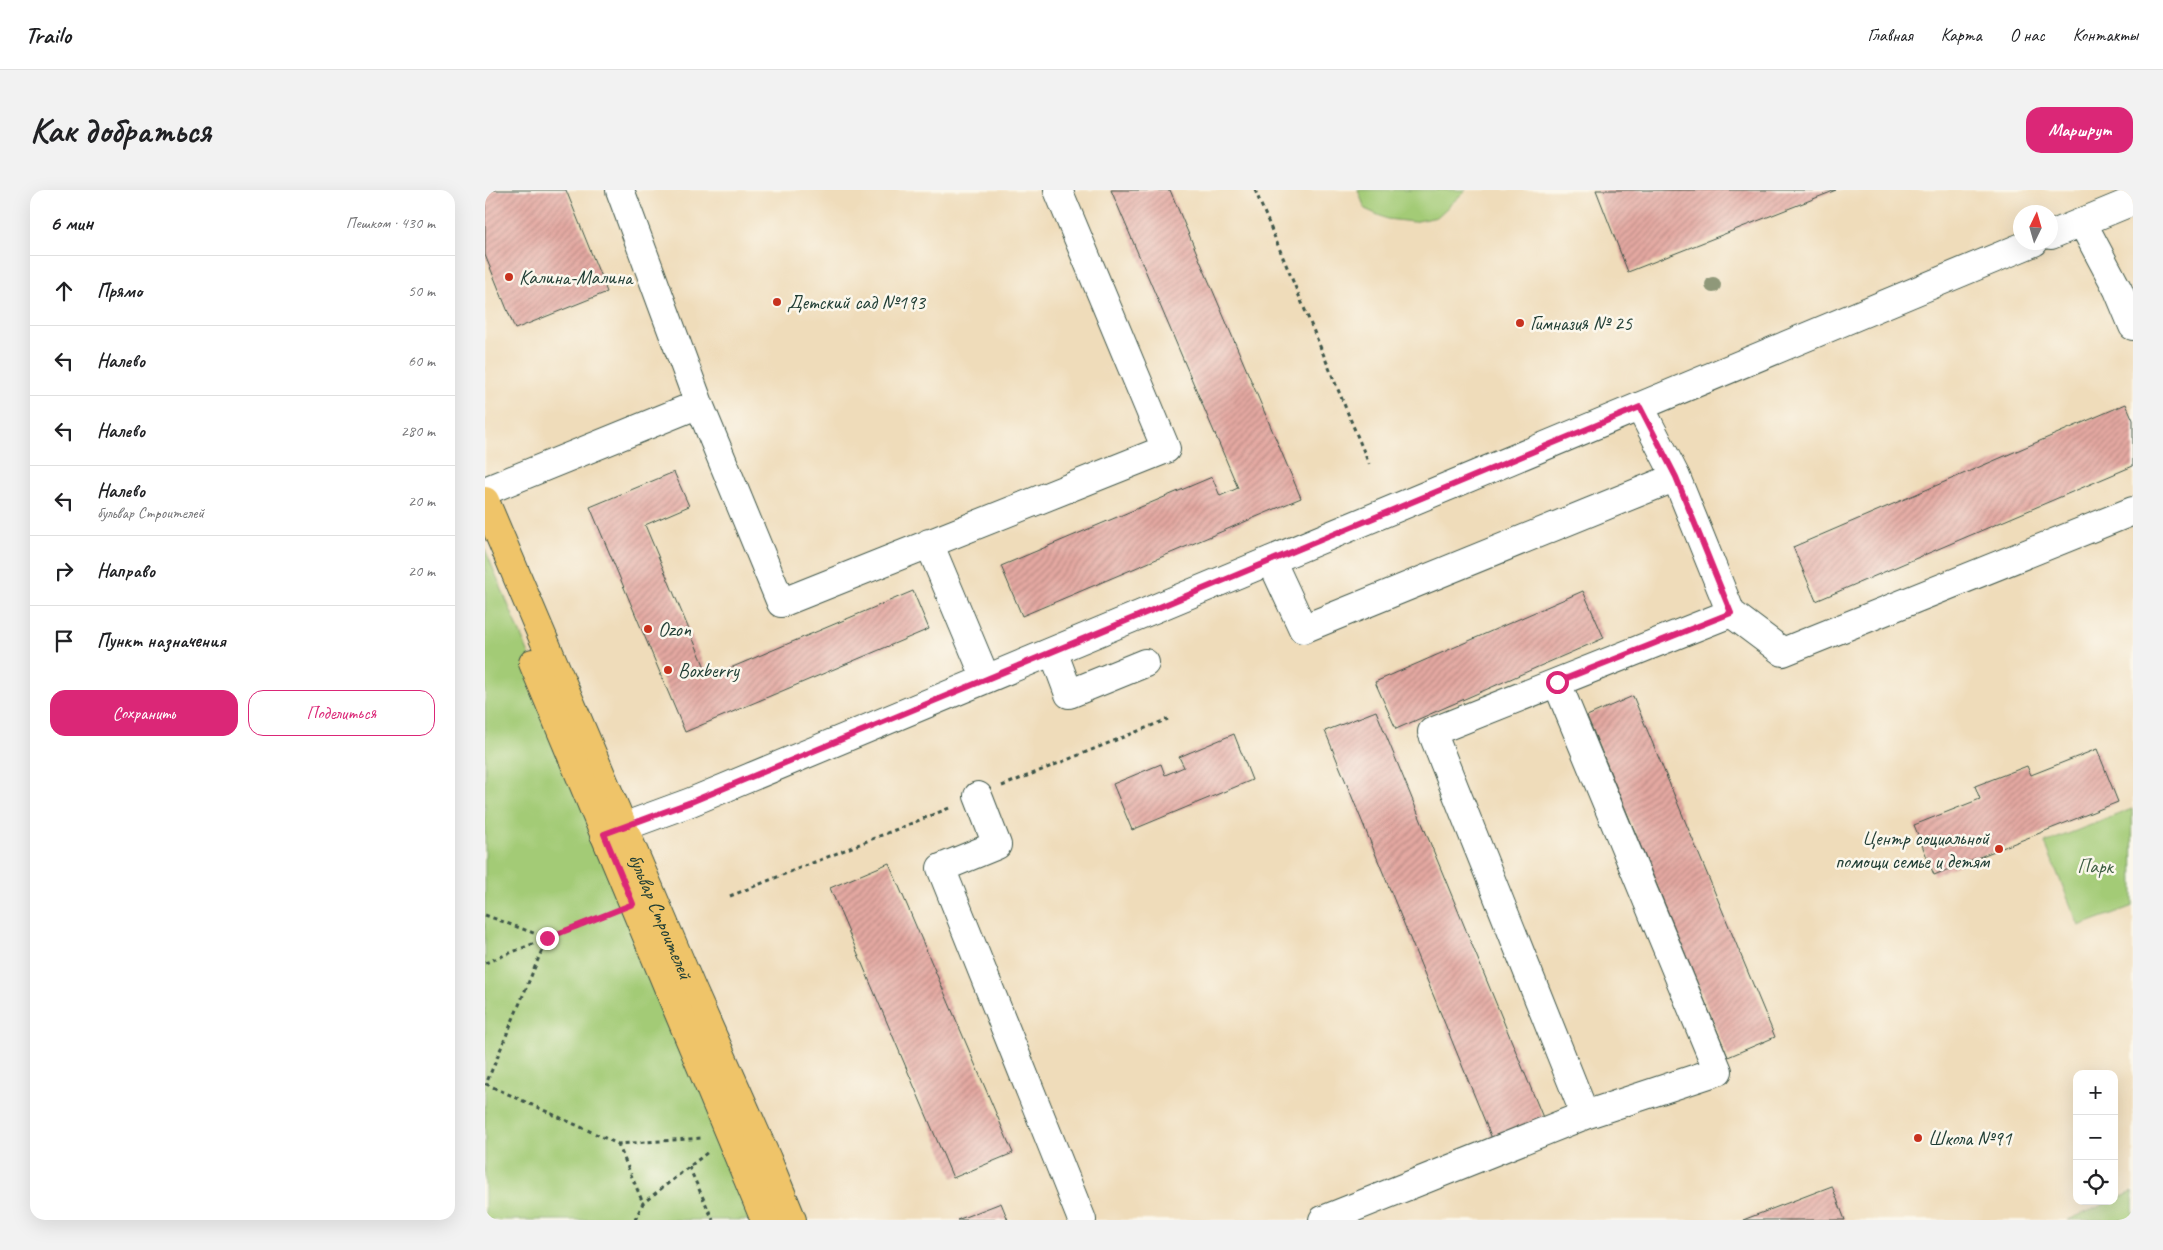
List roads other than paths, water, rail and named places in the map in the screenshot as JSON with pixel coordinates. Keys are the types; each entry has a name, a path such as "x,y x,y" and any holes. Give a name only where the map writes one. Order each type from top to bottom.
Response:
{"main road":[{"name":"бульвар Строителей","path":"485,501 614,831 633,904 765,1220"},
{"name":"бульвар Строителей","path":"485,549 767,1158 792,1220"}],"street":[{"path":"620,190 699,404 781,603 1166,448 1058,190"},
{"path":"2058,232 2133,201"},
{"path":"2082,222 2126,287 2133,326"},
{"path":"614,831 691,802 2014,250"},
{"path":"485,491 699,404"},
{"path":"1640,407 1676,477 1731,613 1783,652 2133,511"},
{"path":"1271,560 1303,629 1676,477"},
{"path":"929,543 986,679"},
{"path":"1585,1116 1432,732 1731,613"},
{"path":"1053,651 1069,694 1145,662"},
{"path":"1323,1220 1585,1116 1718,1071 1557,682"},
{"path":"977,796 997,845 941,868 1082,1220"}],"place":[{"name":"Калина-Малина","path":"509,277"},
{"name":"Детский сад №193","path":"777,302"},
{"name":"Гимназия № 25","path":"1520,323"},
{"name":"Ozon","path":"648,629"},
{"name":"Boxberry","path":"668,670"},
{"name":"Центр социальной помощи семье и детям","path":"1999,849"},
{"name":"Школа №91","path":"1918,1138"}],"park label":[{"name":"Парк","path":"2095,866"}]}
